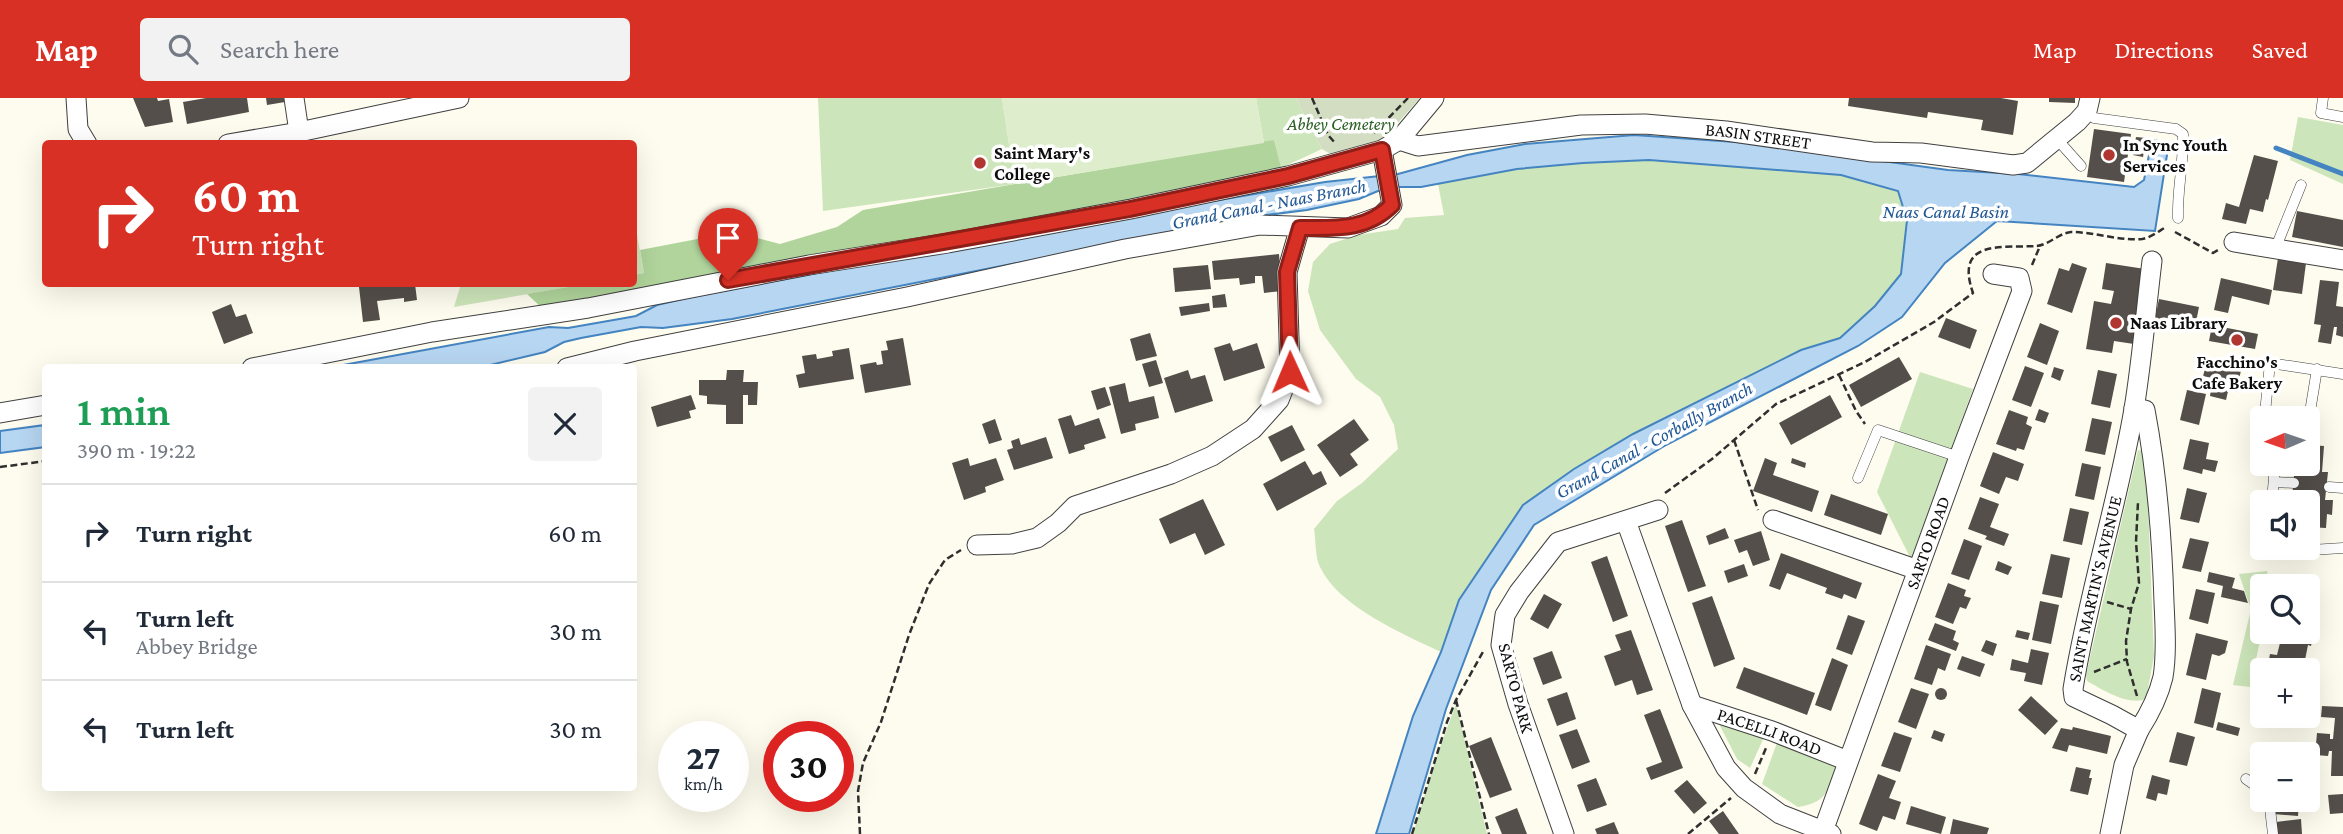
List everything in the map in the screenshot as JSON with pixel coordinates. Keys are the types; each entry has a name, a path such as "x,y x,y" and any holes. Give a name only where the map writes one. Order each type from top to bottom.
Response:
{"street":[{"path":"76,98 78,129 85,140"},
{"path":"294,98 299,132"},
{"path":"252,140 459,98"},
{"path":"272,364 432,332 588,308 809,265 948,243 1288,176 1334,155 1380,149 1399,140 1434,98"},
{"name":"BASIN STREET","path":"1399,140 1418,146 1581,125 1645,124 1726,131 1872,152 1921,153 2012,165 2027,163 2077,122 2088,105"},
{"path":"583,364 1125,249 1260,225 1348,228 1381,216 1392,205 1380,149"},
{"path":"977,545 1012,544 1037,538 1075,506 1171,474 1212,456 1253,429 1279,400 1290,372 1287,272 1300,228"},
{"path":"2234,242 2343,260"},
{"name":"SAINT MARTIN'S AVENUE","path":"2141,726 2074,697 2075,678 2091,598 2134,408 2152,261"},
{"name":"SARTO ROAD","path":"1825,833 1848,761 2022,291 2019,278 1993,274"},
{"path":"0,413 42,406"},
{"path":"2110,834 2124,765 2141,726 2155,705 2163,675 2165,634 2162,558 2153,452 2145,410 2134,408"},
{"name":"SARTO PARK","path":"1564,834 1518,704 1501,645 1505,615 1558,542 1626,521 1661,502"},
{"path":"1773,520 1918,570"},
{"path":"1626,521 1692,705 1726,768 1744,788 1780,814 1825,833"},
{"name":"PACELLI ROAD","path":"1692,705 1772,731 1848,761"}],"lane":[{"path":"2323,98 2321,113 2343,117"},
{"path":"2088,105 2094,118 2176,129 2183,134 2177,199 2178,218"},
{"path":"2056,138 2081,166"},
{"path":"2276,247 2301,185"},
{"path":"2266,406 2270,363 2343,374"},
{"path":"2311,406 2317,369"},
{"path":"1858,478 1878,429 1959,457"},
{"path":"2273,490 2274,476"},
{"path":"2274,482 2294,483"},
{"path":"2329,487 2343,488"},
{"path":"2320,549 2343,548"},
{"path":"2246,779 2250,782"},
{"path":"2270,812 2273,834"}],"path":[{"path":"1312,98 1334,155"},
{"path":"1380,149 1408,98"},
{"path":"1661,502 1776,404 1839,375 1934,322 1973,293 1968,278 1969,266 1987,247 2040,246 2068,232 2144,239 2166,227 2213,253 2234,242"},
{"path":"1839,375 1856,411 1867,426 1878,429"},
{"path":"1734,440 1759,511 1773,520"},
{"path":"0,467 42,462"},
{"path":"2139,496 2136,542 2139,583 2131,609 2126,641 2127,659 2141,726"},
{"path":"860,834 858,791 863,763 881,722 909,635 929,584 945,560 977,545"},
{"path":"2091,598 2131,609"},
{"path":"1412,834 1456,700 1487,645"},
{"path":"2075,678 2127,659"},
{"path":"1456,700 1489,834"}],"green space":[{"path":"818,98 1002,98 1015,184 823,211"},
{"path":"1002,98 1256,98 1264,143 1015,184"},
{"path":"1256,98 1296,98 1322,149 1281,168 1274,140 1264,143"},
{"name":"Abbey Cemetery","path":"1296,98 1420,98 1382,141 1332,155 1322,149"},
{"path":"2298,117 2343,125 2343,184 2290,160"},
{"path":"1274,140 1285,183 542,308 527,294 568,287 637,287 637,274 644,273 640,250 734,232 780,244 837,227 863,210"},
{"path":"1649,160 1841,175 1898,191 1907,219 1901,274 1875,306 1840,338 1801,350 1633,434 1574,469 1459,600 1441,652 1373,618 1342,595 1329,581 1318,563 1314,529 1337,501 1362,483 1398,449 1394,425 1380,397 1356,379 1320,330 1308,291 1313,262 1330,244 1358,235 1398,229 1405,218 1444,215 1438,184 1517,169"},
{"path":"637,234 644,273 637,274"},
{"path":"460,287 569,287 454,307"},
{"path":"1920,372 1973,389 1911,559 1877,492"},
{"path":"2138,450 2146,451 2154,656 2146,699 2139,701 2124,699 2108,692 2087,681 2086,675"},
{"path":"2267,571 2268,574 2250,574 2250,606 2239,574"},
{"path":"2250,613 2250,644 2259,644 2256,658 2250,658 2250,687 2233,685"},
{"path":"1456,704 1487,834 1413,834 1434,764"},
{"path":"1717,720 1765,735 1750,768 1737,759"},
{"path":"1778,740 1838,759 1830,785 1823,797 1809,805 1798,807 1762,784"}],"water":[{"path":"1634,135 1750,143 1948,170 2018,174 2134,187 2144,180 2152,140 2169,142 2155,231 1997,221 1945,263 1902,317 1858,346 1666,445 1534,525 1491,590 1446,709 1409,834 1376,834 1413,716 1441,652 1459,600 1523,505 1574,469 1633,434 1801,350 1840,338 1875,306 1901,274 1907,220 1898,191 1841,175 1649,160 1517,169 1421,187 1378,191 1359,199 1307,210 1251,217 732,319 663,328 641,327 581,338 564,342 545,352 495,364 349,364 549,327 568,328 636,316 657,305 691,297 1067,226 1325,182 1398,174 1467,155 1525,144"},
{"path":"42,425 42,447 0,453 0,431"}],"building":[{"path":"133,98 157,98 158,101 169,99 173,122 145,127"},
{"path":"206,98 247,98 249,112 187,124 183,102"},
{"path":"266,98 284,98 285,102 267,105"},
{"path":"1849,98 2001,98 2018,101 2013,135 1981,130 1983,120 1928,112 1927,118 1848,106"},
{"path":"2049,98 2075,98 2075,103 2049,102"},
{"name":"In Sync Youth Services","path":"2094,129 2131,134 2124,182 2087,177"},
{"path":"2136,137 2146,138 2143,157 2133,155"},
{"path":"2254,155 2278,161 2263,212 2250,209 2246,224 2222,219 2226,203 2239,207"},
{"path":"2297,211 2343,220 2343,247 2292,237"},
{"path":"1279,254 1282,291 1264,293 1262,276 1255,276 1255,283 1240,285 1239,278 1214,280 1212,261"},
{"path":"2278,258 2306,263 2302,294 2273,290"},
{"path":"2072,263 2087,268 2072,313 2047,304 2059,268 2069,271"},
{"name":"Naas Library","path":"2106,263 2145,269 2134,344 2114,341 2112,353 2086,349 2094,301 2111,304 2114,291 2102,289"},
{"path":"1208,265 1211,289 1175,292 1173,268"},
{"path":"2221,278 2272,290 2269,305 2232,296 2228,313 2214,310"},
{"path":"2320,280 2339,282 2336,306 2343,307 2343,337 2336,335 2337,327 2334,327 2331,344 2318,342 2321,325 2314,324"},
{"path":"359,287 415,287 417,300 404,302 404,298 377,301 380,320 363,322"},
{"path":"1225,294 1227,307 1213,308 1212,296"},
{"path":"2159,299 2199,307 2195,327 2155,319"},
{"path":"1209,303 1210,311 1181,316 1179,307"},
{"path":"231,304 236,317 246,314 253,333 224,344 212,312"},
{"path":"1946,318 1977,330 1970,349 1938,337"},
{"path":"2040,323 2059,331 2047,365 2027,357"},
{"path":"2212,325 2258,334 2255,349 2209,341"},
{"path":"1150,333 1157,356 1136,361 1130,339"},
{"path":"903,338 911,385 865,393 860,365 876,362 877,365 883,364 881,351 888,350 886,341"},
{"path":"1230,343 1233,351 1257,343 1265,368 1224,381 1214,348"},
{"path":"849,348 854,379 799,388 796,375 805,373 802,356 816,354 817,359 833,356 832,351"},
{"path":"1899,357 1912,379 1861,407 1849,385"},
{"path":"1156,360 1163,383 1149,387 1142,364"},
{"path":"2207,362 2242,366 2238,384 2203,376"},
{"path":"2025,366 2044,373 2031,407 2012,400"},
{"path":"2054,367 2064,370 2060,381 2051,377"},
{"path":"727,370 744,370 743,382 758,382 757,405 748,405 748,395 743,395 743,424 726,424 726,405 707,404 707,396 699,395 699,380 726,380"},
{"path":"1188,370 1191,379 1205,375 1213,401 1175,413 1164,378"},
{"path":"2098,370 2117,374 2110,408 2091,404"},
{"path":"1125,383 1129,402 1154,396 1159,418 1135,424 1136,430 1121,434 1109,387"},
{"path":"2212,383 2229,387 2226,400 2210,396"},
{"path":"1105,387 1111,405 1097,410 1091,391"},
{"path":"2187,390 2206,394 2199,425 2180,420"},
{"path":"691,395 696,409 689,411 691,418 657,427 651,407"},
{"path":"1830,395 1842,417 1791,445 1779,423"},
{"path":"2039,409 2049,413 2045,423 2035,420"},
{"path":"2009,410 2028,417 2026,424 2032,427 2024,450 2017,448 2016,451 1996,444"},
{"path":"1071,415 1075,426 1099,418 1106,438 1084,445 1085,449 1069,454 1058,419"},
{"path":"2092,418 2112,422 2105,455 2085,451"},
{"path":"995,419 1002,440 989,444 982,424"},
{"path":"1354,419 1369,440 1350,454 1358,465 1340,477 1317,445"},
{"path":"1292,425 1305,450 1281,462 1268,437"},
{"path":"1046,437 1053,458 1014,470 1007,450 1013,448 1011,441 1019,438 1021,445"},
{"path":"2190,439 2209,443 2206,459 2218,461 2215,472 2203,469 2202,474 2183,469"},
{"path":"2320,446 2324,446 2322,472 2328,472 2325,500 2333,500 2332,515 2327,514 2326,528 2320,528 2320,490 2293,490 2294,476 2320,476"},
{"path":"1993,452 2024,464 2018,481 2006,477 1999,494 1980,486"},
{"path":"968,458 970,466 996,458 1004,480 985,487 986,492 964,500 952,463"},
{"path":"1765,458 1777,463 1773,475 1819,491 1812,512 1753,491"},
{"path":"1792,458 1806,463 1805,468 1791,463"},
{"path":"1305,461 1313,475 1321,471 1327,484 1277,511 1263,484"},
{"path":"2082,463 2101,467 2094,500 2075,496"},
{"path":"2187,488 2207,493 2199,523 2180,519"},
{"path":"1831,494 1888,514 1881,535 1824,515"},
{"path":"1980,497 1999,504 1990,527 2009,534 2004,546 1968,529"},
{"path":"1203,499 1225,545 1205,555 1195,533 1170,544 1159,519"},
{"path":"2070,508 2089,512 2082,545 2063,541"},
{"path":"1682,520 1706,586 1688,592 1665,526"},
{"path":"1725,528 1729,538 1709,545 1706,536"},
{"path":"1761,531 1770,560 1753,566 1747,550 1739,553 1734,540"},
{"path":"2190,538 2209,542 2201,572 2182,568"},
{"path":"1964,539 1982,546 1969,580 1951,574"},
{"path":"1781,553 1862,583 1856,599 1844,594 1842,599 1825,593 1827,588 1787,573 1780,590 1769,586"},
{"path":"2051,554 2070,558 2062,598 2042,594"},
{"path":"1607,556 1628,616 1613,622 1591,562"},
{"path":"1998,561 2012,567 2008,575 1995,570"},
{"path":"1744,564 1748,576 1728,583 1724,571"},
{"path":"2209,572 2235,578 2232,588 2244,591 2248,603 2221,597 2223,586 2207,582"},
{"path":"1948,583 1966,590 1964,596 1971,598 1966,609 1960,607 1953,624 1935,617"},
{"path":"2196,589 2215,593 2208,624 2189,619"},
{"path":"1544,594 1562,604 1548,629 1530,619"},
{"path":"1712,596 1735,659 1714,667 1692,603"},
{"path":"2040,601 2059,605 2051,644 2032,640"},
{"path":"1848,615 1865,621 1852,655 1836,649"},
{"path":"1935,623 1956,631 1953,640 1959,643 1956,651 1928,640"},
{"path":"1631,630 1653,690 1637,695 1632,680 1615,686 1604,656 1621,650 1615,635"},
{"path":"2017,630 2030,633 2028,640 2015,637"},
{"path":"2196,633 2228,641 2225,653 2219,656 2212,654 2206,680 2186,675"},
{"path":"1986,640 1997,644 1993,656 1981,651"},
{"path":"2280,644 2311,644 2308,645 2305,658 2269,658 2270,654 2277,655"},
{"path":"1926,645 1951,654 1945,671 1938,668 1932,685 1914,679"},
{"path":"2031,649 2049,653 2042,685 2024,681 2026,673 2010,670 2012,659 2028,663"},
{"path":"1552,651 1562,678 1543,685 1533,658"},
{"path":"1962,656 1985,664 1980,677 1957,669"},
{"path":"1832,658 1848,665 1831,711 1815,705"},
{"path":"1744,667 1815,693 1807,715 1736,688"},
{"path":"1911,688 1929,694 1916,729 1898,722"},
{"path":"1941,688 1947,694 1941,700 1935,694"},
{"path":"2202,688 2221,693 2213,728 2194,723"},
{"path":"1567,692 1576,719 1557,726 1547,699"},
{"path":"2031,696 2058,721 2045,735 2018,710"},
{"path":"2322,706 2343,707 2343,776 2331,776 2332,751 2329,751 2328,756 2320,755 2317,733 2330,734 2330,739 2333,739 2335,718 2321,717"},
{"path":"1660,709 1683,768 1651,780 1646,768 1662,762 1644,715"},
{"path":"2218,722 2240,728 2238,736 2216,730"},
{"path":"2073,727 2111,736 2107,754 2069,745 2067,752 2052,748 2061,728 2072,730"},
{"path":"1577,729 1590,762 1572,769 1559,735"},
{"path":"1934,730 1945,734 1942,742 1931,738"},
{"path":"1894,732 1912,738 1900,772 1881,766"},
{"path":"2177,732 2195,737 2187,766 2169,762"},
{"path":"1491,737 1512,790 1490,798 1469,746"},
{"path":"2076,767 2091,770 2088,795 2070,791"},
{"path":"1878,774 1896,781 1889,798 1901,802 1895,820 1883,816 1877,831 1859,824"},
{"path":"2152,775 2170,780 2167,795 2158,793 2156,801 2146,798"},
{"path":"1596,778 1607,805 1587,812 1577,785"},
{"path":"1687,780 1707,803 1694,814 1674,791"},
{"path":"2343,794 2343,813 2330,814 2328,795"},
{"path":"1911,806 1946,817 1941,834 1906,824"},
{"path":"1517,808 1527,834 1502,834 1495,817"},
{"path":"1723,811 1739,834 1719,834 1709,821"},
{"path":"2273,812 2298,812 2298,816"},
{"path":"1953,819 1989,828 1987,834 1950,834"},
{"path":"2301,819 2302,834 2277,834 2276,822"},
{"path":"1614,822 1619,834 1597,834 1595,829"}],"waterway":[{"path":"2276,148 2343,174"}],"place":[{"name":"In Sync Youth Services","path":"2109,155"},
{"name":"Saint Mary's College","path":"980,163"},
{"name":"Naas Library","path":"2116,323"},
{"name":"Facchino's Cafe Bakery","path":"2237,340"}],"route":[{"path":"728,280 1130,209 1288,176 1382,150 1392,205 1381,216 1348,228 1300,228 1287,272 1290,372"}],"water label":[{"name":"Grand Canal - Naas Branch","path":"1269,204"},
{"name":"Naas Canal Basin","path":"1946,211"},
{"name":"Grand Canal - Corbally Branch","path":"1654,440"}]}
